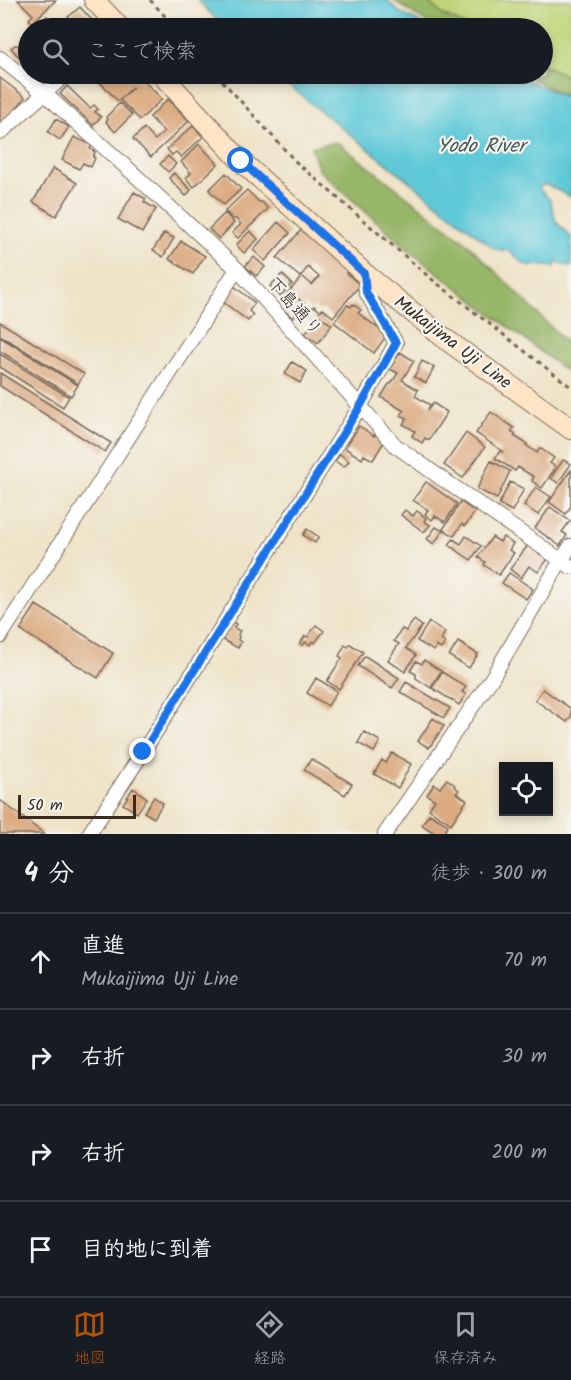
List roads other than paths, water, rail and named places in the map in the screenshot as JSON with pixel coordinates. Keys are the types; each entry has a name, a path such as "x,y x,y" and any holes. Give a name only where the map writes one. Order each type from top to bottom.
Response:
{"main road":[{"path":"94,0 109,18"},
{"name":"Mukaijima Uji Line","path":"170,84 241,161 364,273 448,341 571,429"}],"street":[{"name":"下島通り","path":"0,58 18,72"},
{"name":"下島通り","path":"32,84 237,269 396,446 566,564"},
{"path":"0,133 56,84"},
{"path":"0,637 237,269"},
{"path":"89,834 361,405 396,343 366,292 364,273"},
{"path":"385,834 492,678 566,564 571,546"}],"water":[{"path":"198,0 387,0 399,12 410,18 215,18"},
{"name":"Yodo River","path":"287,84 536,84 571,99 571,197 545,184 539,189 550,200 556,222 571,237 571,267 556,261 555,267 535,265 530,267 509,251 495,249"}]}
